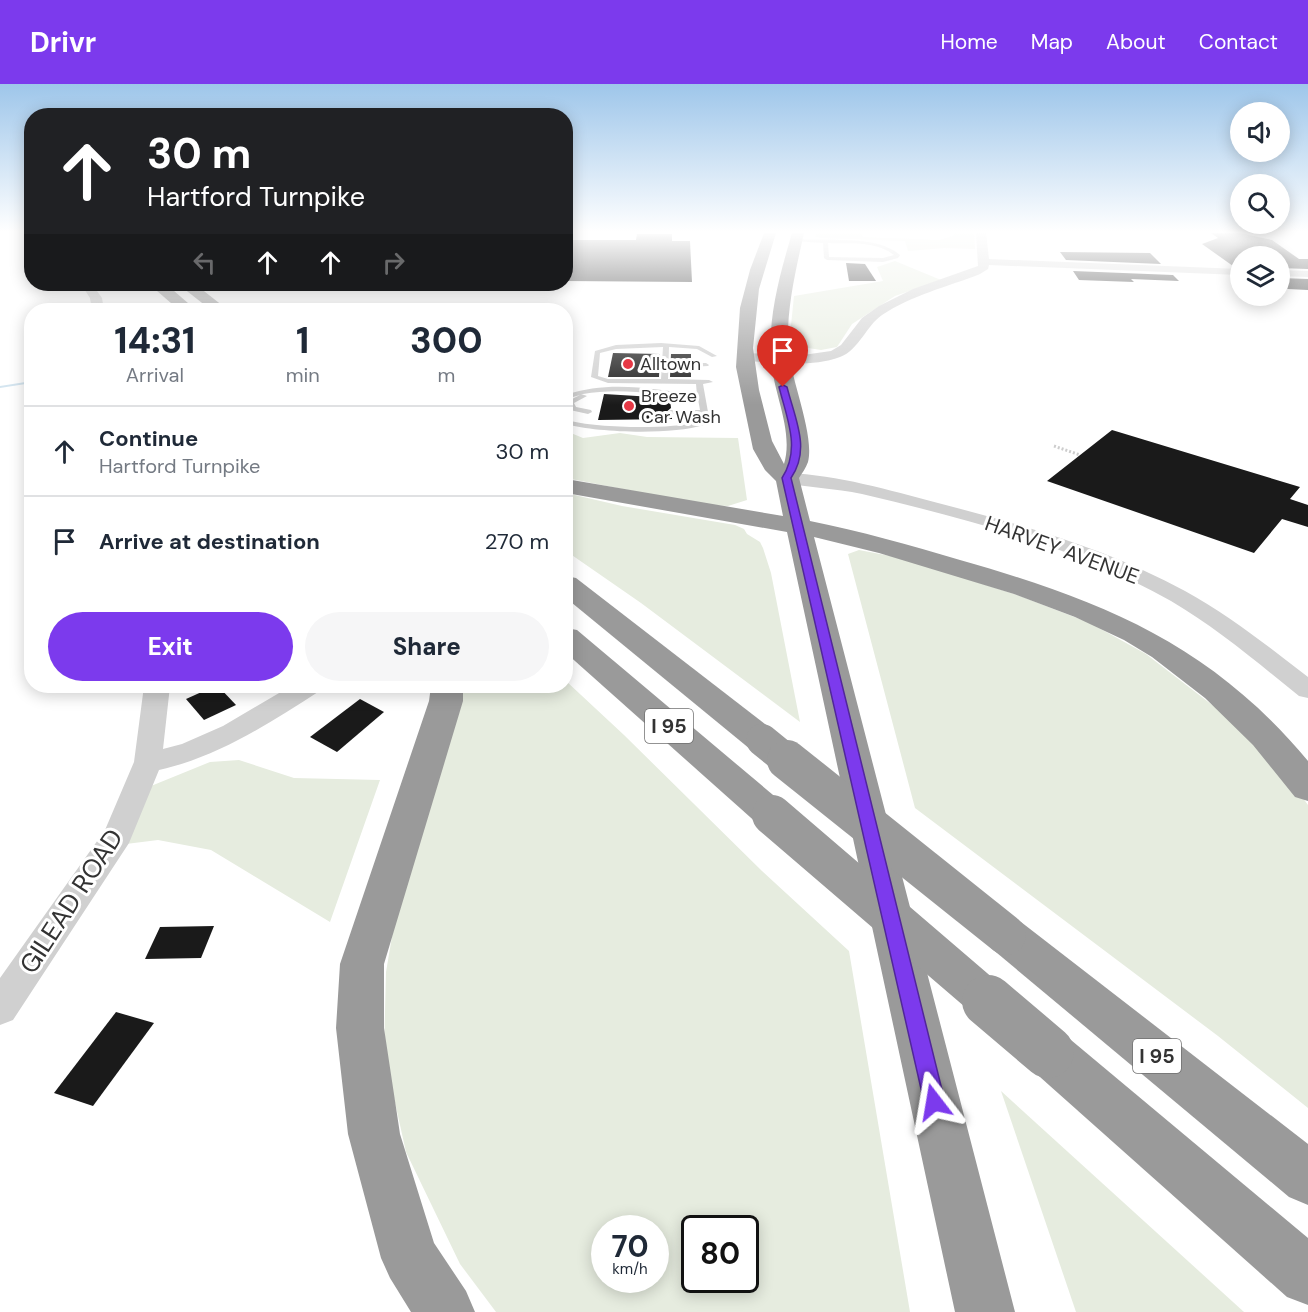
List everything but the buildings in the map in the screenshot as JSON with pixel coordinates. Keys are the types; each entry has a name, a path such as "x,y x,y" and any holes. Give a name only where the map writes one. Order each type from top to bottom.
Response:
{"highway":[{"path":"751,290 747,308 744,357 748,387 763,448 772,465 786,478 985,1312"},
{"path":"784,290 779,352 783,387 798,447 795,466 786,478"},
{"path":"165,291 180,303"},
{"path":"195,291 211,303"},
{"path":"573,488 619,498 797,526 849,537 1059,599 1106,619 1152,644 1202,678 1245,717 1291,765 1308,787"},
{"name":"I 95","path":"573,590 1308,1178"},
{"name":"I 95","path":"573,643 1308,1276"},
{"path":"445,1312 410,1258 374,1134 360,1028 362,964 446,701 447,693"}],"street":[{"path":"744,357 779,352 810,358 834,356 848,349 867,321 892,305 925,290"},
{"name":"HARVEY AVENUE","path":"786,478 830,481 1006,526 1136,575 1179,597 1230,630 1308,690"},
{"name":"GILEAD ROAD","path":"0,1008 118,835 148,762 156,693"},
{"path":"148,762 170,758 203,747 248,724 298,693"}],"lane":[{"path":"708,363 696,347 614,346 597,352 593,373 594,377 608,381 709,382"},
{"path":"664,382 669,365 666,346"},
{"path":"708,363 691,365 708,363"},
{"path":"573,424 585,427 686,427 701,423 704,412 699,382"},
{"path":"573,396 604,389 647,390 700,397"},
{"path":"573,401 586,395 597,394 665,393"},
{"path":"573,408 588,412"},
{"path":"671,412 704,412"}],"path":[{"path":"1054,446 1080,455"}],"shaded area":[{"path":"828,290 911,290 895,296 852,324 837,347 821,350 789,345 794,296"},
{"path":"620,433 647,437 738,438 747,500 728,506 704,505 573,479 573,434 583,438"},
{"path":"573,495 622,506 735,525 760,542 771,573 800,722 641,603 573,556"},
{"path":"859,550 901,558 1020,596 1090,623 1146,654 1220,711 1282,769 1308,805 1308,1108 1218,1036 915,808 848,554"},
{"path":"573,688 762,871 849,951 910,1312 496,1312 460,1264 406,1152 384,1053 386,972 398,901 461,706 462,693 573,693"},
{"path":"239,760 294,778 380,780 330,922 211,850 158,840 126,844 151,786 210,762"},
{"path":"1001,1091 1244,1312 1076,1312"}],"waterway":[{"path":"0,387 24,383"}],"place":[{"name":"Alltown","path":"628,364"},
{"name":"Breeze Car Wash","path":"629,406"}],"route":[{"path":"783,387 798,447 795,466 786,478 934,1102"}]}
